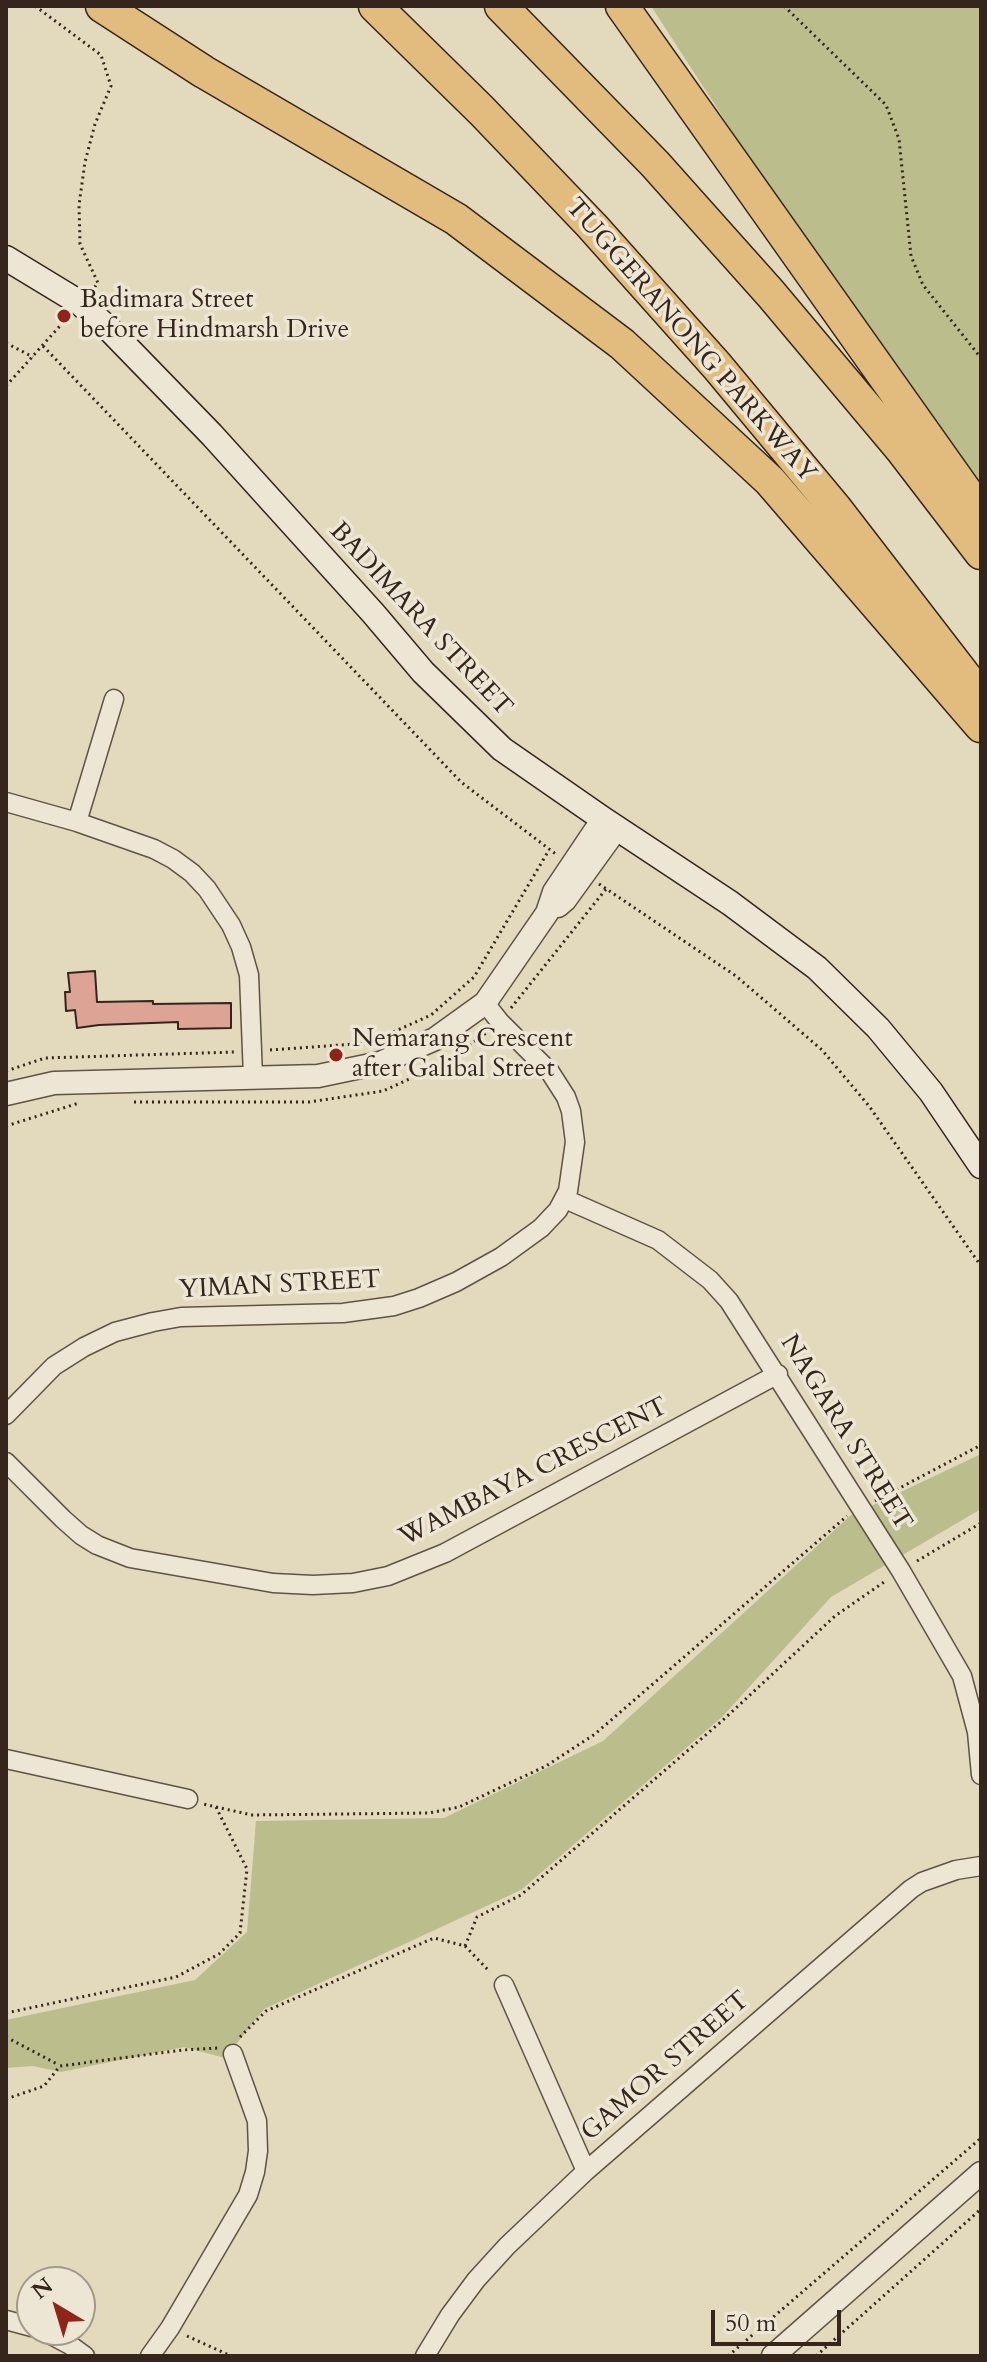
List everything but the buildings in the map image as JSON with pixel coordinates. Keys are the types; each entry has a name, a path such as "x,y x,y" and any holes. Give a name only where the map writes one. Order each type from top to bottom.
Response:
{"highway":[{"path":"102,6 204,72 456,219 622,344 770,481 981,726"},
{"name":"TUGGERANONG PARKWAY","path":"375,6 482,111 592,226 717,366 846,521 981,698"},
{"path":"501,6 655,164 771,294 902,450 981,553"},
{"path":"622,6 981,513"}],"main road":[{"name":"BADIMARA STREET","path":"6,258 80,303 111,331 212,435 423,672 502,749 730,903 817,968 878,1028 931,1092 981,1166"}],"street":[{"path":"77,822 114,699"},
{"path":"6,802 77,822 154,849 192,873 219,905 241,947 249,975 253,1077"},
{"path":"6,1094 54,1083 318,1076 380,1063 435,1039 485,1003 547,913 565,900 610,824"},
{"name":"YIMAN STREET","path":"6,1415 66,1357 98,1340 136,1326 181,1317 369,1311 419,1298 477,1271 530,1237 551,1219 565,1199 572,1167 575,1142 571,1111 550,1072 485,1003"},
{"name":"NAGARA STREET","path":"565,1199 658,1240 710,1280 729,1301 862,1508 962,1676 977,1732 981,1775"},
{"name":"WAMBAYA CRESCENT","path":"6,1462 81,1535 121,1554 273,1583 353,1583 388,1576 445,1553 778,1374"},
{"path":"6,1759 188,1799"},
{"name":"GAMOR STREET","path":"425,2356 476,2280 586,2171 911,1889 956,1870 981,1866"},
{"path":"504,1985 586,2171"},
{"path":"150,2356 170,2328 248,2195 255,2172 257,2121 233,2054"},
{"path":"773,2356 981,2173"}],"path":[{"path":"6,386 98,283 80,244 79,205 85,162 95,124 111,86 101,55 35,6"},
{"path":"784,6 886,105 899,139 911,256 923,285 981,358"},
{"path":"6,343 33,357"},
{"path":"6,1071 45,1058 251,1051 369,1043 431,1015 474,977 549,850 461,782 43,346"},
{"path":"606,889 736,976 822,1050 869,1106 981,1266"},
{"path":"188,1799 252,1815 429,1813 459,1807 546,1766 595,1734 849,1515 981,1445"},
{"path":"465,1946 477,1917 521,1895 723,1720 835,1616 872,1589 981,1523"},
{"path":"6,2013 176,1977 219,1954 240,1933 247,1869 216,1807"},
{"path":"6,2037 60,2066 183,2050 220,2048 233,2054 237,2041 266,2011 434,1938 465,1946 504,1985"},
{"path":"6,2099 44,2086 60,2066"},
{"path":"728,2356 981,2138"},
{"path":"816,2356 981,2209"},
{"path":"170,2328 231,2356"}],"green space":[{"path":"651,6 981,6 981,516"},
{"path":"981,1454 981,1509 831,1597 722,1717 521,1890 264,2009 225,2058 184,2047 61,2072 33,2066 6,2068 6,2020 195,1980 247,1932 256,1821 444,1818 603,1741 850,1516"}],"place":[{"name":"Badimara Street before Hindmarsh Drive","path":"64,316"},
{"name":"Nemarang Crescent after Galibal Street","path":"336,1055"}]}
